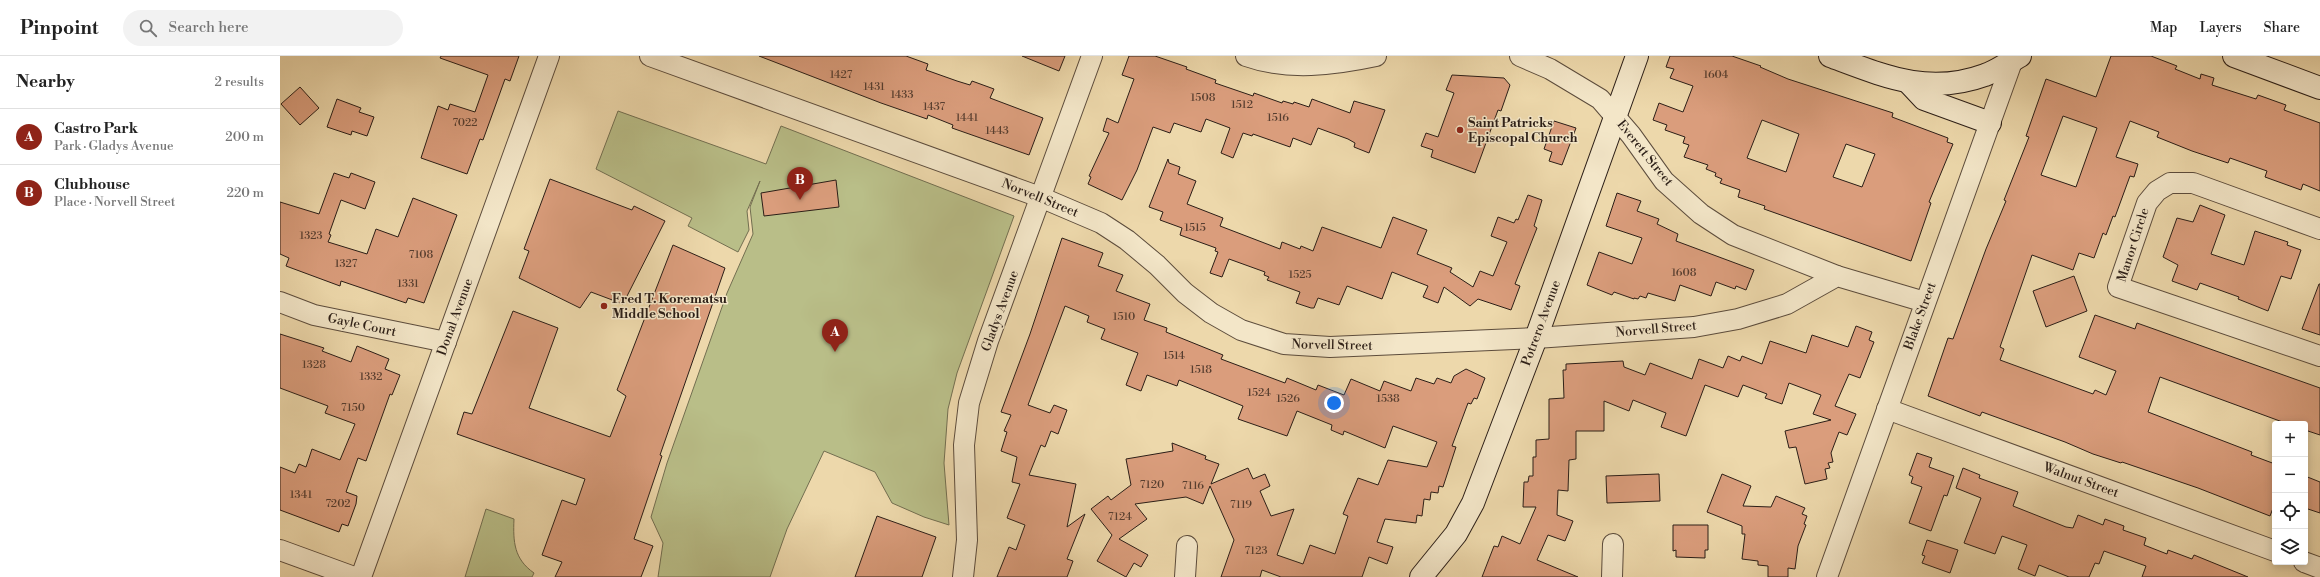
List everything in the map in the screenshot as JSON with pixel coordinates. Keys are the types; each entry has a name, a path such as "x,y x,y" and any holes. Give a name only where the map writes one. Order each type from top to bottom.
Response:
{"street":[{"name":"Donal Avenue","path":"361,577 549,56"},
{"name":"Norvell Street","path":"650,56 1040,197 1101,223 1127,240 1157,265 1185,293 1211,313 1241,330 1284,344 1330,347 1536,338 1694,327 1738,319 1787,304 1837,276"},
{"name":"Gladys Avenue","path":"963,577 967,540 964,445 969,403 988,341 1092,56"},
{"path":"1246,56 1297,65 1336,65 1376,56"},
{"name":"Everett Street","path":"1520,56 1550,68 1600,99 1664,181 1701,214 1733,234 1837,276"},
{"name":"Potrero Avenue","path":"1421,577 1456,534 1473,503 1536,338 1637,56"},
{"path":"1830,56 1909,83 1948,85 1986,75 2016,57"},
{"path":"2234,56 2320,88"},
{"name":"Blake Street","path":"1826,577 1990,123 2016,57"},
{"path":"1909,83 1924,99 1990,123"},
{"name":"Manor Circle","path":"2320,229 2193,183 2170,183 2157,191 2147,203 2118,287 2320,356"},
{"path":"1837,276 1925,302"},
{"name":"Gayle Court","path":"280,302 314,314 446,342"},
{"name":"Walnut Street","path":"1887,409 2272,550"},
{"path":"1612,577 1613,544"},
{"path":"1185,577 1187,546"},
{"path":"280,550 354,577"},
{"path":"2308,564 2320,568"}],"green space":[{"path":"618,111 766,164 781,126 1014,216 957,373 948,409 944,463 949,525 924,517 892,503 875,472 824,451 787,529 770,577 658,577 663,543 651,517 667,463 727,293 753,234 750,207 760,181 747,211 749,230 738,252 688,226 692,218 596,169"},
{"path":"486,509 514,519 516,549 522,562 534,573 532,577 465,577"}],"building":[{"path":"441,56 519,56 510,81 505,79 483,140 480,139 467,174 421,158 438,106 448,110 450,104 475,112 488,75 440,58"},
{"path":"759,56 906,56 928,64 926,70 970,85 972,81 994,89 990,98 1043,118 1029,155 952,128 953,125 928,115 927,119 881,103"},
{"path":"1022,56 1065,56 1059,71"},
{"path":"1129,56 1155,56 1187,67 1186,69 1216,80 1215,83 1253,96 1254,93 1282,103 1283,101 1293,104 1294,102 1309,107 1312,99 1350,113 1354,101 1385,110 1369,153 1354,147 1355,143 1348,139 1318,128 1311,145 1293,138 1290,147 1253,134 1252,136 1243,133 1233,158 1221,153 1230,128 1206,119 1201,132 1174,123 1170,133 1153,127 1137,170 1122,200 1088,184 1091,177 1089,176 1109,133 1103,131 1107,118 1118,123 1134,79 1122,75"},
{"path":"1670,56 1732,56 1761,66 1760,67 1788,79 1893,113 1892,117 1948,138 1947,142 1953,144 1929,202 1931,203 1911,261 1764,209 1765,206 1738,197 1740,190 1720,183 1722,179 1715,176 1716,173 1706,169 1708,165 1684,157 1689,145 1683,143 1685,137 1665,130 1667,125 1653,120 1659,103 1683,112 1693,86 1670,78 1674,69 1666,67","holes":["1762,120 1799,134 1786,172 1747,158","1846,144 1875,154 1862,187 1833,177"]},
{"path":"2111,56 2151,56 2177,66 2175,69 2200,79 2201,74 2214,78 2212,85 2256,99 2258,95 2286,105 2284,110 2320,123 2320,191 2303,184 2301,190 2265,177 2267,171 2230,158 2228,163 2192,151 2157,137 2159,132 2130,121 2116,157 2138,164 2134,177 2130,176 2115,217 2113,216 2106,235 2103,233 2094,258 2079,253 2073,270 2032,255 2000,347 2004,349 2000,360 2093,394 2095,390 2106,395 2116,371 2079,357 2095,315 2135,329 2137,323 2320,388 2320,435 2308,431 2308,421 2280,421 2160,377 2148,412 2252,452 2251,455 2272,463 2272,511 2270,516 2198,488 2122,462 2121,463 2093,454 2065,442 1982,412 1980,416 1928,396 1948,338 1953,339 1986,249 2006,201 2004,200 2029,137 2026,136 2046,79 2096,97","holes":["2063,116 2097,128 2076,187 2041,175"]},
{"path":"1452,75 1504,78 1510,85 1501,111 1498,110 1475,173 1431,157 1433,150 1421,146 1426,133 1438,137 1454,93 1446,90"},
{"path":"300,87 319,108 300,125 281,104"},
{"path":"337,99 361,108 359,112 374,117 367,136 352,131 351,135 327,127"},
{"path":"1554,121 1576,128 1562,165 1549,161 1552,152 1544,149"},
{"path":"1168,159 1169,163 1180,167 1178,174 1196,181 1187,204 1223,218 1220,226 1280,249 1282,242 1300,249 1301,246 1313,251 1322,227 1381,248 1393,217 1427,230 1417,254 1452,268 1450,272 1473,287 1480,271 1493,276 1507,242 1491,236 1498,217 1514,223 1516,219 1518,220 1528,195 1542,200 1534,226 1537,228 1515,284 1520,286 1511,310 1478,299 1470,306 1444,287 1438,303 1423,297 1428,286 1392,272 1382,299 1347,286 1339,305 1318,298 1314,308 1311,308 1296,303 1300,292 1267,280 1269,277 1264,275 1265,272 1229,259 1222,277 1210,273 1218,252 1215,251 1216,248 1180,235 1182,228 1160,220 1163,212 1149,207"},
{"path":"334,173 349,178 351,173 375,182 365,209 341,200 329,234 331,235 328,242 367,254 376,229 398,237 413,198 457,215 424,303 408,298 406,303 341,281 340,286 286,266 289,258 280,254 280,202 319,214"},
{"path":"550,179 632,210 634,206 665,221 623,304 591,292 580,308 519,278 529,251 524,249"},
{"path":"836,180 839,207 764,216 761,193"},
{"path":"1617,193 1641,201 1637,211 1659,219 1657,224 1678,234 1676,241 1754,270 1746,290 1736,286 1735,289 1716,282 1711,296 1680,285 1675,301 1648,293 1646,298 1640,296 1638,299 1614,292 1612,295 1587,285 1599,252 1632,264 1642,238 1606,226"},
{"path":"2200,205 2225,215 2211,254 2244,265 2255,231 2288,242 2287,245 2301,250 2291,279 2281,276 2268,311 2238,299 2239,297 2200,283 2197,290 2172,281 2178,265 2163,257 2177,218 2193,222"},
{"path":"1062,238 1103,253 1098,266 1123,275 1116,291 1150,304 1144,320 1167,328 1166,332 1223,355 1221,359 1285,383 1287,378 1316,390 1318,385 1344,395 1351,379 1380,391 1384,381 1411,391 1416,378 1434,384 1437,378 1451,383 1454,376 1466,369 1485,378 1477,399 1474,398 1471,404 1468,403 1452,446 1456,447 1443,487 1439,486 1438,493 1431,492 1430,500 1424,499 1422,516 1417,515 1416,523 1385,519 1377,542 1393,547 1387,564 1369,557 1362,577 1281,577 1262,570 1260,577 1221,577 1234,540 1210,486 1203,504 1186,497 1135,504 1147,519 1119,539 1148,555 1141,567 1134,563 1126,577 1097,561 1112,535 1091,509 1108,496 1111,500 1131,485 1126,459 1173,451 1172,443 1206,456 1205,459 1219,464 1211,484 1248,468 1253,479 1265,474 1270,486 1260,491 1271,516 1294,509 1277,555 1303,564 1310,545 1335,554 1348,516 1343,514 1358,478 1378,485 1388,460 1427,467 1437,442 1393,426 1385,448 1344,431 1343,435 1331,430 1332,425 1297,411 1287,436 1238,419 1243,406 1179,380 1177,386 1147,375 1141,391 1126,385 1138,353 1101,339 1105,329 1087,322 1089,316 1065,306 1028,405 1050,413 1054,405 1067,410 1058,434 1051,431 1045,447 1041,445 1029,475 1076,484 1067,527 1085,514 1067,559 1073,561 1067,577 997,577 1009,547 1016,550 1025,525 1007,518 1020,484 1012,482 1017,457 1001,451 1007,432 1004,431 1011,415 1001,412 1030,334"},
{"path":"673,245 725,268 660,455 662,456 634,539 653,546 641,577 555,577 562,562 542,555 562,500 576,505 585,479 457,434 464,412 472,414 513,311 558,328 529,408 610,437 626,396 617,390"},
{"path":"2074,276 2087,311 2046,327 2033,291"},
{"path":"2320,284 2320,335 2302,329"},
{"path":"1856,326 1872,332 1869,340 1874,342 1860,378 1849,374 1835,406 1856,414 1847,435 1839,432 1831,453 1833,462 1828,463 1830,468 1825,469 1827,479 1805,484 1796,447 1789,448 1785,431 1831,420 1813,414 1821,395 1789,383 1782,404 1765,398 1767,394 1743,385 1738,397 1705,385 1686,436 1661,427 1666,413 1633,400 1629,411 1604,401 1604,431 1576,431 1576,459 1569,460 1568,491 1558,490 1557,515 1573,521 1565,541 1548,535 1537,560 1578,577 1482,577 1494,546 1498,547 1502,536 1520,544 1536,507 1523,507 1524,482 1528,482 1529,476 1533,476 1533,457 1536,457 1536,440 1549,439 1549,399 1564,398 1563,370 1566,370 1566,364 1623,361 1624,367 1645,375 1650,363 1692,379 1699,359 1723,368 1728,356 1740,361 1742,356 1762,364 1770,341 1806,353 1812,335 1848,347"},
{"path":"280,334 324,348 322,351 351,362 357,346 389,359 385,369 400,375 392,395 390,394 366,461 358,458 346,492 357,496 356,504 348,526 342,524 339,532 280,510 280,467 295,473 299,464 306,467 312,449 340,460 355,424 325,413 328,406 280,388"},
{"path":"1917,453 1932,458 1929,467 1954,476 1947,496 1944,495 1931,531 1909,523 1922,487 1911,483 1913,477 1909,475"},
{"path":"1963,468 1980,475 1979,478 2018,492 2013,506 2066,527 2073,528 2078,515 2103,525 2105,519 2124,526 2123,530 2146,538 2144,545 2167,554 2168,550 2192,559 2194,555 2248,577 2142,577 2146,566 2104,551 2099,564 2095,563 2089,577 2069,577 2039,565 2035,576 2018,569 2027,545 2002,536 1995,554 1964,543 1981,498 1956,488"},
{"path":"1659,474 1660,501 1607,503 1606,476"},
{"path":"1722,474 1751,486 1743,506 1771,507 1776,496 1805,508 1802,514 1807,516 1804,524 1806,525 1798,546 1795,569 1788,568 1788,577 1768,577 1768,566 1758,565 1758,561 1742,559 1745,534 1742,534 1742,526 1707,512"},
{"path":"2308,477 2320,482 2320,513 2308,509"},
{"path":"877,516 936,537 922,577 855,577"},
{"path":"1673,525 1708,525 1708,550 1705,550 1705,558 1676,557 1676,550 1673,551"},
{"path":"1927,540 1958,550 1950,573 1922,563 1925,556 1922,555"}],"place":[{"name":"Saint Patricks Episcopal Church","path":"1460,130"},
{"name":"Clubhouse","path":"800,200"},
{"name":"Fred T. Korematsu Middle School","path":"604,306"},
{"name":"Castro Park","path":"835,352"}]}
